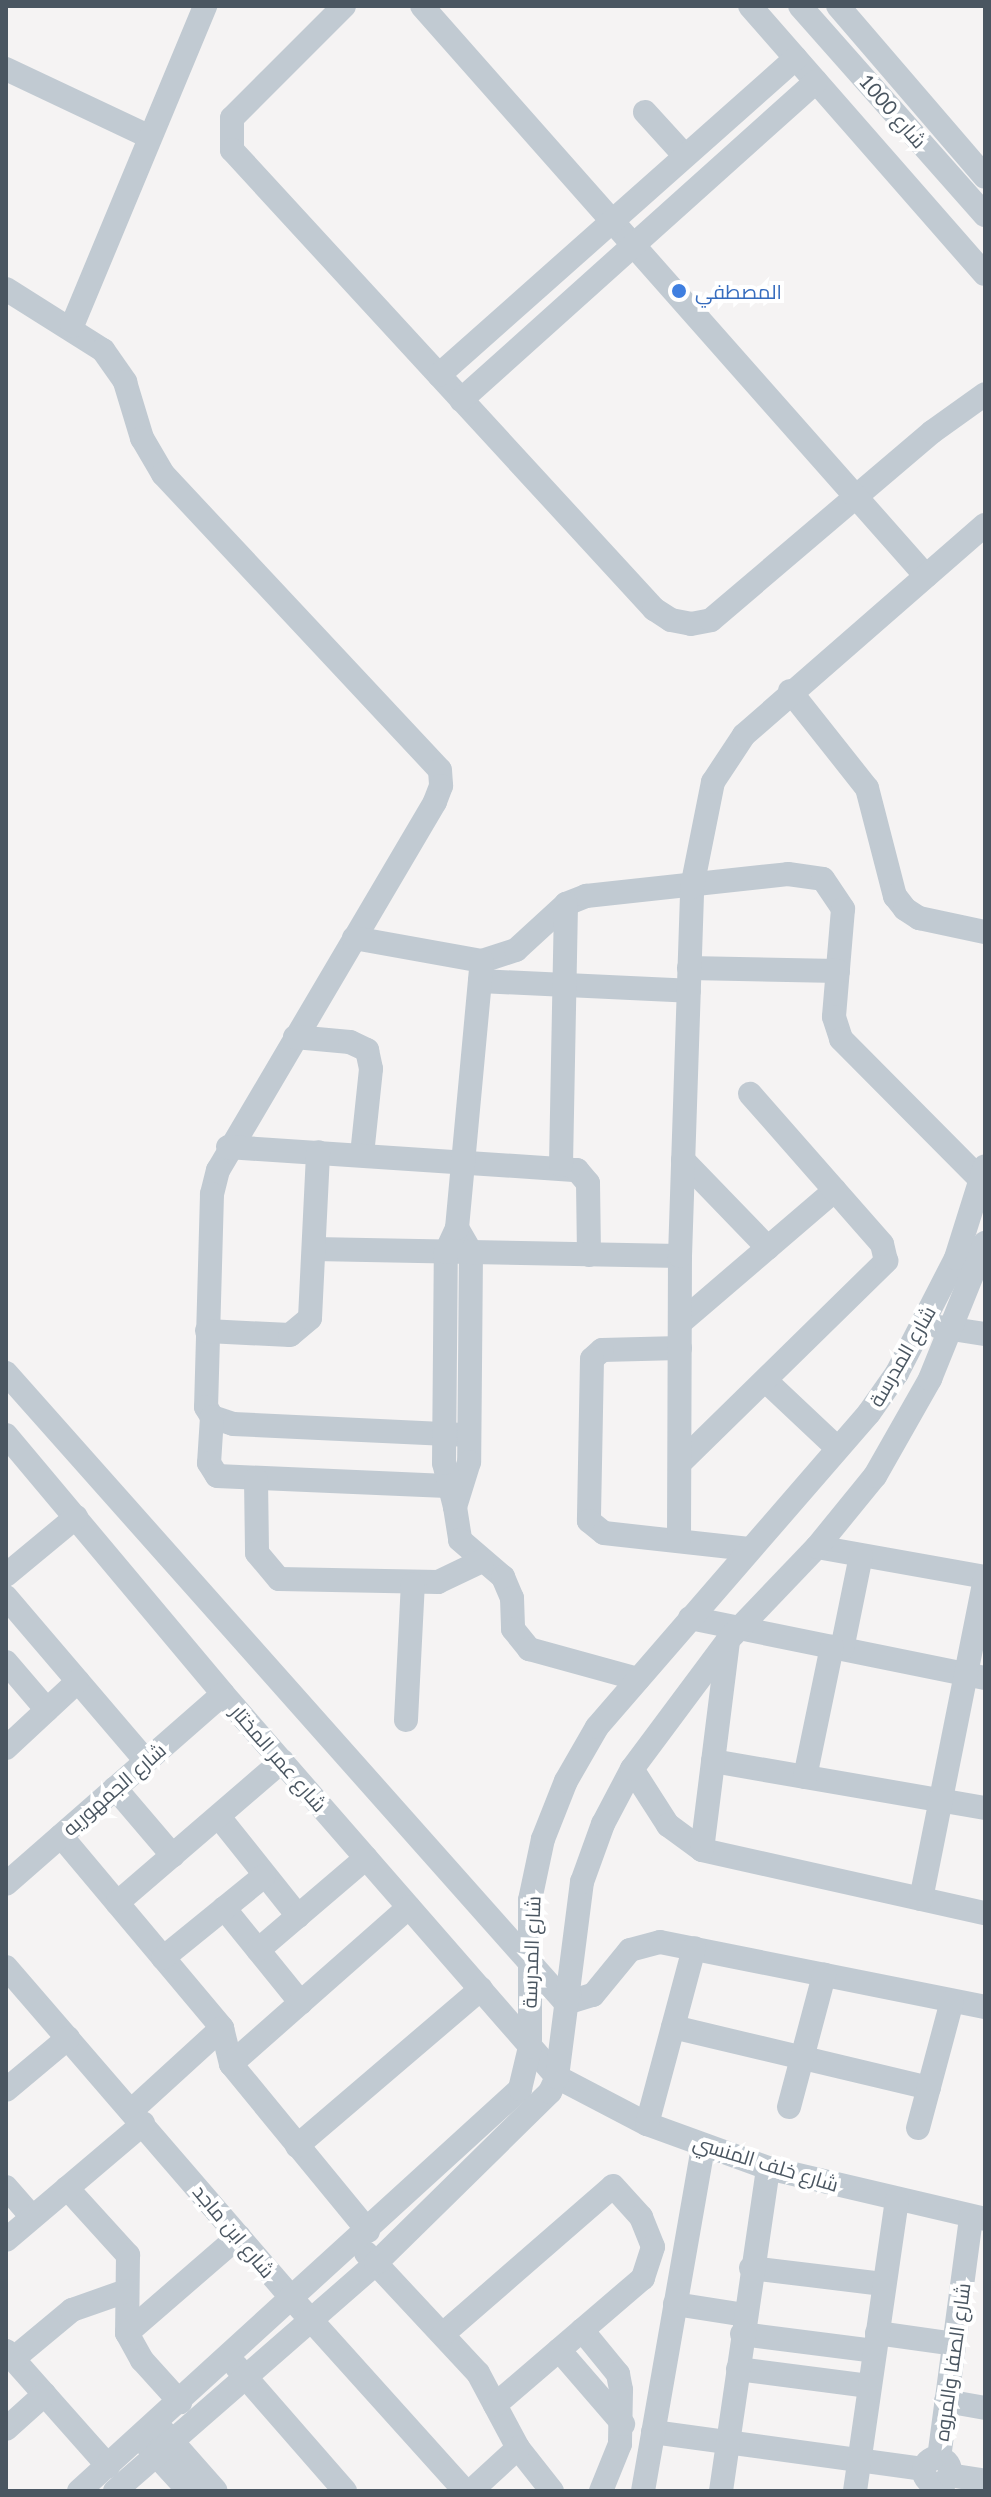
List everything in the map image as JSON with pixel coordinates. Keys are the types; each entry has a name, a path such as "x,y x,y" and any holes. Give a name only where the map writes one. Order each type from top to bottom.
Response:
{"street":[{"path":"72,326 205,6"},
{"path":"344,6 232,118 232,150 654,609 671,620 691,624 711,620 858,495 985,394"},
{"path":"422,6 858,495 926,576"},
{"path":"750,6 985,274"},
{"name":"شارع 1000","path":"800,6 985,215"},
{"name":"شارع 1000","path":"838,6 985,177"},
{"path":"439,375 611,218 796,58"},
{"path":"6,69 150,137"},
{"path":"461,400 733,151 816,81"},
{"path":"645,112 685,156"},
{"path":"715,130 733,151"},
{"path":"6,289 72,326 103,350 125,382 142,438 163,474 440,770 441,786 435,802 228,1147 212,1194 205,1396 212,1417 211,1470 225,1478 451,1496"},
{"path":"679,1540 680,1256 692,887 713,782 744,735 790,691 985,525"},
{"path":"790,691 867,788 895,896 905,909 919,918 985,932"},
{"path":"481,971 516,950 566,904 586,896 806,873 823,879 843,909 834,1017 841,1039 984,1177"},
{"path":"561,1165 566,904"},
{"path":"354,938 481,971 565,985 838,971"},
{"path":"481,971 460,1159 457,1228 446,1252 444,1434 460,1540 509,1587 513,1629 529,1649 638,1679"},
{"path":"295,1037 350,1042 367,1050 371,1069 362,1154"},
{"path":"680,1463 886,1261 882,1244 750,1094"},
{"path":"228,1147 561,1165 577,1170 588,1183 589,1255"},
{"path":"207,1331 290,1335 302,1328 310,1318 318,1152"},
{"path":"683,1160 768,1248"},
{"name":"شارع المدرسة","path":"115,2491 157,2440 180,2402 310,2320 376,2263 539,2106 557,2077 582,1882 603,1824 632,1769 734,1634 817,1547 875,1476 953,1329 978,1240 984,1177"},
{"path":"680,1323 835,1190"},
{"path":"451,1496 469,1462 471,1252 457,1228"},
{"name":"شارع المدرسة","path":"79,2491 108,2466 157,2440 238,2368 293,2300 511,2101 527,2076 530,2047 527,1963 533,1885 543,1839 566,1781 597,1727 836,1447 869,1413 978,1240"},
{"path":"314,1249 680,1256"},
{"path":"925,1324 985,1334"},
{"path":"680,1348 602,1350 592,1359 587,1514 598,1531 749,1549"},
{"path":"6,1373 527,1963 566,2003 593,1995 619,1961 645,1943 694,1948 985,2007"},
{"path":"766,1381 836,1447"},
{"path":"6,1432 34,1405"},
{"path":"212,1417 233,1424 469,1435"},
{"name":"شارع عمر المختار","path":"6,1432 223,1694 557,2077"},
{"path":"256,1479 257,1553 279,1579 413,1584 461,1574 482,1561"},
{"path":"6,1575 76,1517"},
{"path":"817,1547 985,1578 976,1676 941,1800 921,1899"},
{"path":"805,1777 861,1556"},
{"path":"406,1720 413,1584"},
{"path":"6,1597 146,1761"},
{"path":"690,1618 734,1634 837,1648 976,1676"},
{"path":"702,1850 734,1634"},
{"path":"6,1662 47,1710"},
{"path":"6,1748 78,1681"},
{"name":"شارع الجمهوريه","path":"6,1884 223,1694"},
{"path":"117,1903 282,1761"},
{"path":"713,1761 985,1808"},
{"path":"632,1769 668,1825 702,1850 985,1913"},
{"path":"115,1788 173,1856"},
{"path":"219,1817 298,1916"},
{"path":"61,1836 222,2028 231,2064 297,2146 362,2237 376,2263 488,2386 518,2448 552,2491"},
{"path":"258,1950 366,1858"},
{"path":"163,1958 264,1876"},
{"path":"231,2064 409,1907"},
{"path":"224,1908 301,2003"},
{"path":"647,2124 694,1948"},
{"name":"شارع ابن ماجد","path":"6,1967 310,2320 468,2491"},
{"path":"789,2107 824,1975"},
{"path":"297,2146 481,1989"},
{"path":"918,2128 952,2001"},
{"path":"673,2027 929,2088"},
{"path":"6,2240 67,2188 222,2028"},
{"path":"6,2090 68,2038"},
{"name":"شارع خلف المنسي","path":"557,2077 647,2124 768,2168 897,2200 981,2216"},
{"path":"643,2491 703,2146"},
{"path":"721,2491 751,2268 768,2168"},
{"path":"443,2334 613,2186 650,2231 651,2263 643,2278 495,2405"},
{"path":"6,2187 32,2217"},
{"path":"67,2188 128,2255 127,2333 142,2360 180,2402"},
{"path":"855,2491 897,2200"},
{"name":"شارع الصفا والمروه","path":"936,2476 954,2344 981,2216"},
{"path":"127,2333 239,2236"},
{"path":"751,2268 883,2284"},
{"path":"108,2466 10,2355 72,2310 126,2291"},
{"path":"675,2304 744,2324 875,2342 954,2344"},
{"path":"582,2330 618,2374 623,2424 615,2464 601,2491"},
{"path":"559,2350 623,2424"},
{"path":"238,2368 345,2491"},
{"path":"738,2369 869,2386"},
{"path":"6,2429 45,2394"},
{"path":"946,2401 985,2408"},
{"path":"653,2432 985,2481"},
{"path":"157,2440 189,2491"},
{"path":"157,2440 216,2491"},
{"path":"468,2491 518,2448"}],"place":[{"name":"المصطفي","path":"679,291"}]}
